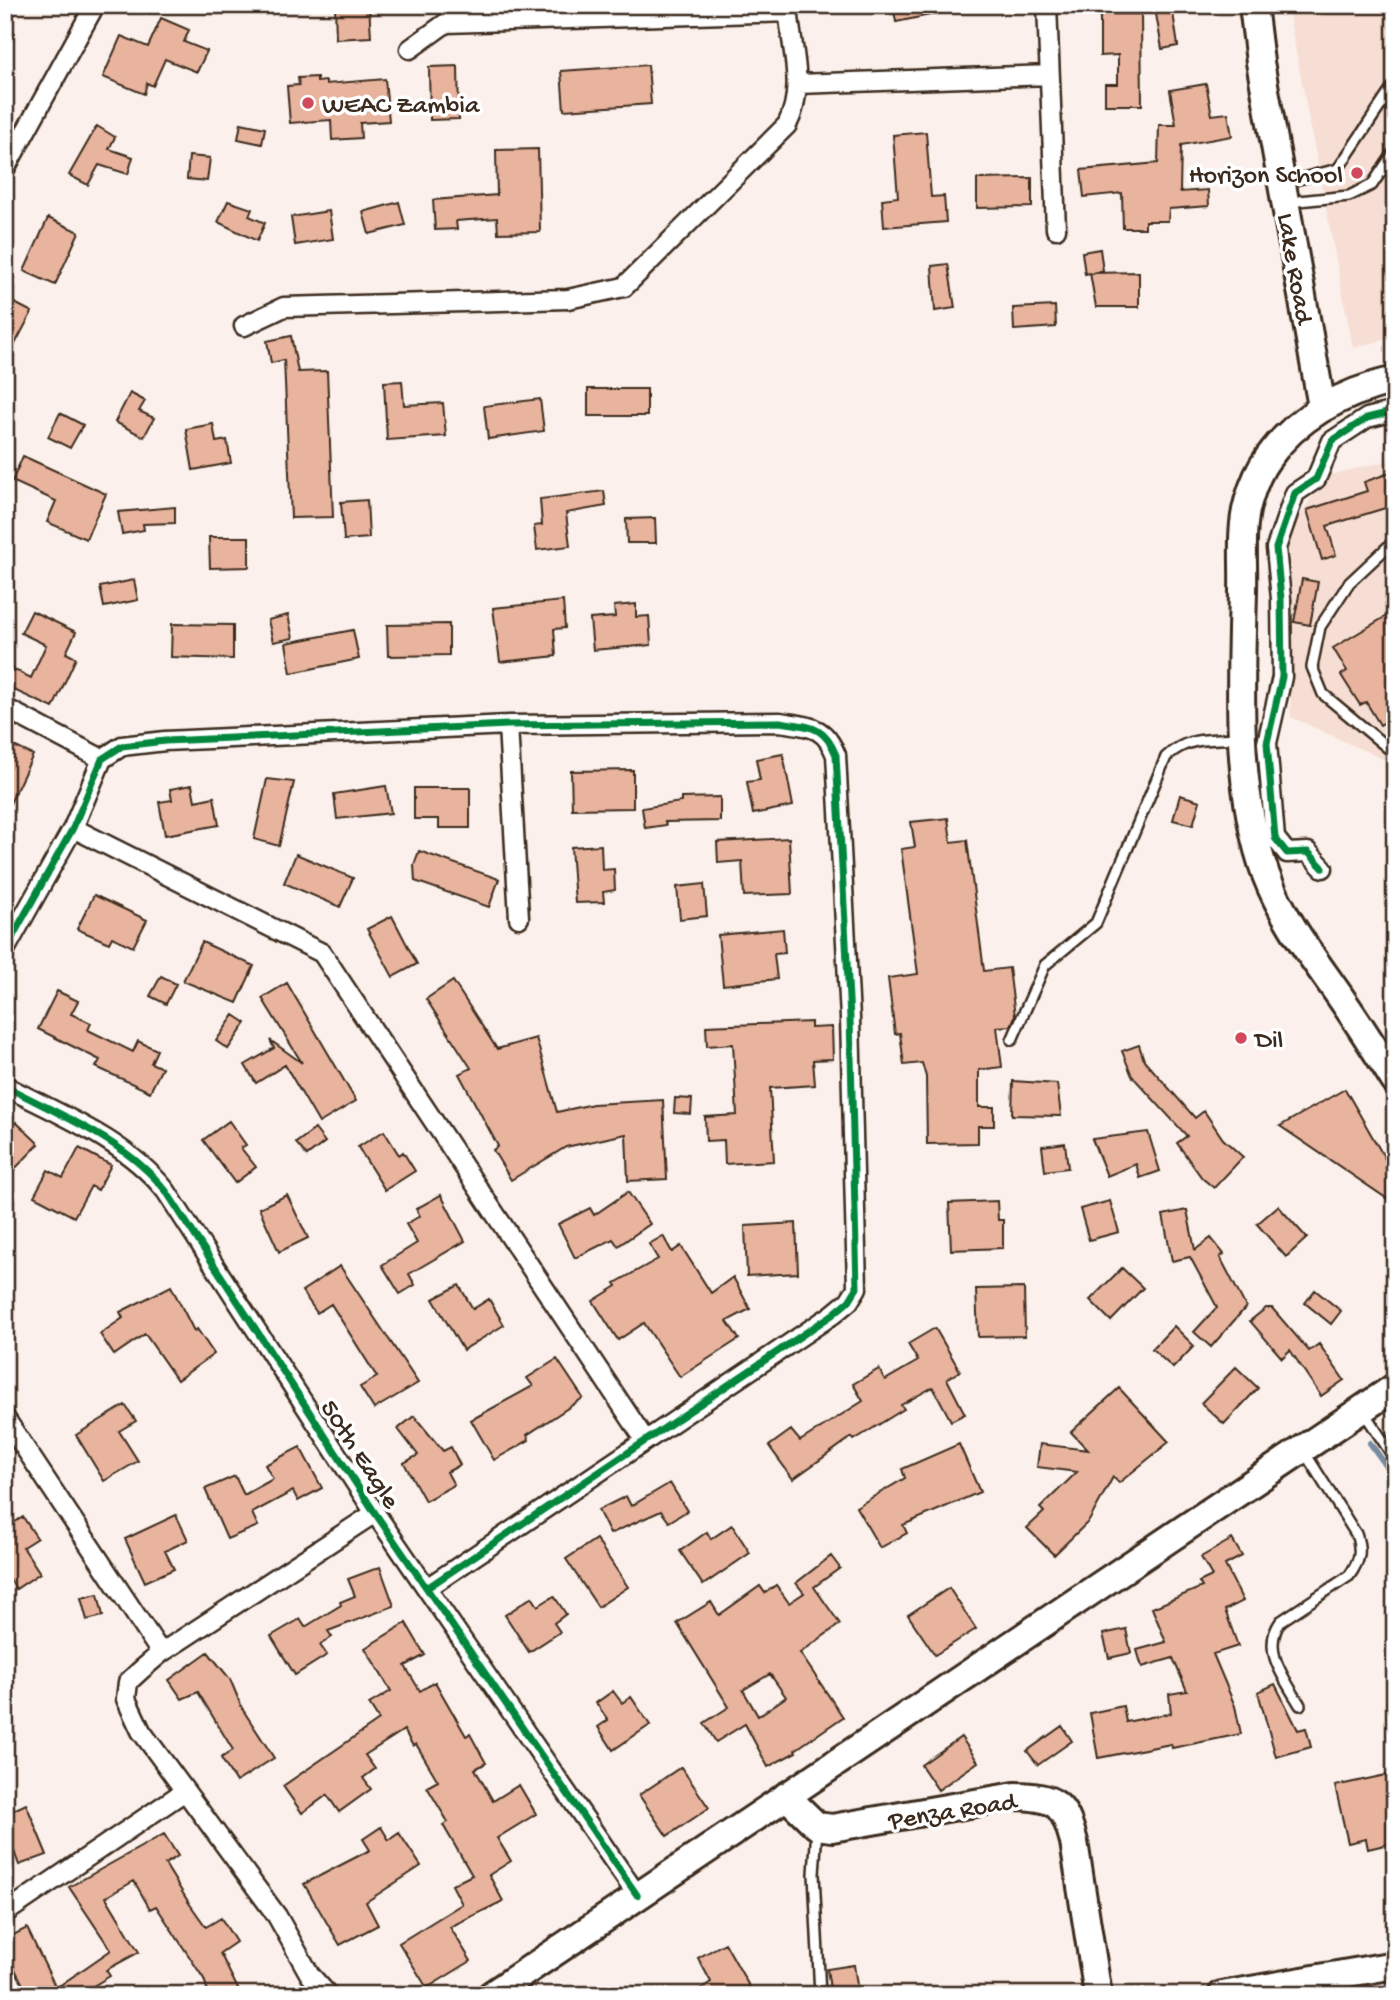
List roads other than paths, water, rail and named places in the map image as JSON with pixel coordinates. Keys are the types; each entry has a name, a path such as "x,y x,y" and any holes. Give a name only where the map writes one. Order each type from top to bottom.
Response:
{"main road":[{"name":"Lake Road","path":"1253,5 1283,193 1322,407"},
{"path":"1395,380 1345,394 1322,407 1283,440 1267,460 1248,502 1244,526 1242,630 1244,738 1255,834 1266,875 1285,915 1309,955 1395,1081"},
{"path":"491,1995 1395,1387"},
{"path":"786,1796 817,1826"},
{"name":"Penza Road","path":"817,1826 832,1828 1015,1796 1039,1797 1057,1803 1068,1819 1074,1842 1098,1995"},
{"path":"1223,1995 1336,1986 1395,1965"}],"street":[{"path":"7,161 95,5"},
{"path":"1047,5 1056,229"},
{"path":"244,326 285,307 568,299 624,287 774,140 795,109 799,84 789,9 446,23 410,49"},
{"path":"799,84 1049,75"},
{"path":"1323,868 1308,852 1287,853 1275,838 1267,743 1282,677 1281,598 1276,548 1296,493 1316,479 1332,441 1367,418 1395,411"},
{"path":"5,708 102,759"},
{"path":"5,950 74,828 102,759 122,746 153,742 508,725 780,722 814,727 829,738 836,755 850,1018 857,1287 849,1301 832,1315 427,1588"},
{"path":"508,725 519,918"},
{"path":"74,828 322,953 645,1440"},
{"name":"50th Eagle","path":"5,1086 115,1144 153,1175 375,1513 637,1895"},
{"path":"5,1418 161,1653"},
{"path":"327,1995 310,1975 278,1916 141,1731 126,1699 128,1682 161,1653 375,1513"},
{"path":"5,1913 185,1791"}],"lane":[{"path":"1283,193 1338,169 1395,84"},
{"path":"1283,193 1349,196 1372,186 1395,151"},
{"path":"1388,748 1323,694 1312,667 1320,627 1349,583 1395,540"},
{"path":"1012,1040 1045,965 1096,923 1166,757 1178,745 1189,740 1244,738"},
{"path":"1362,1409 1395,1459"},
{"path":"1300,1705 1273,1654 1274,1630 1281,1621 1349,1576 1356,1566 1360,1545 1356,1534 1302,1449"},
{"path":"817,1826 814,1874 820,1995"}],"waterway":[{"path":"1370,1443 1395,1478"}],"place":[{"name":"WEAC Zambia","path":"308,103"},
{"name":"Horizon School","path":"1357,173"},
{"name":"Dil","path":"1241,1038"}]}
